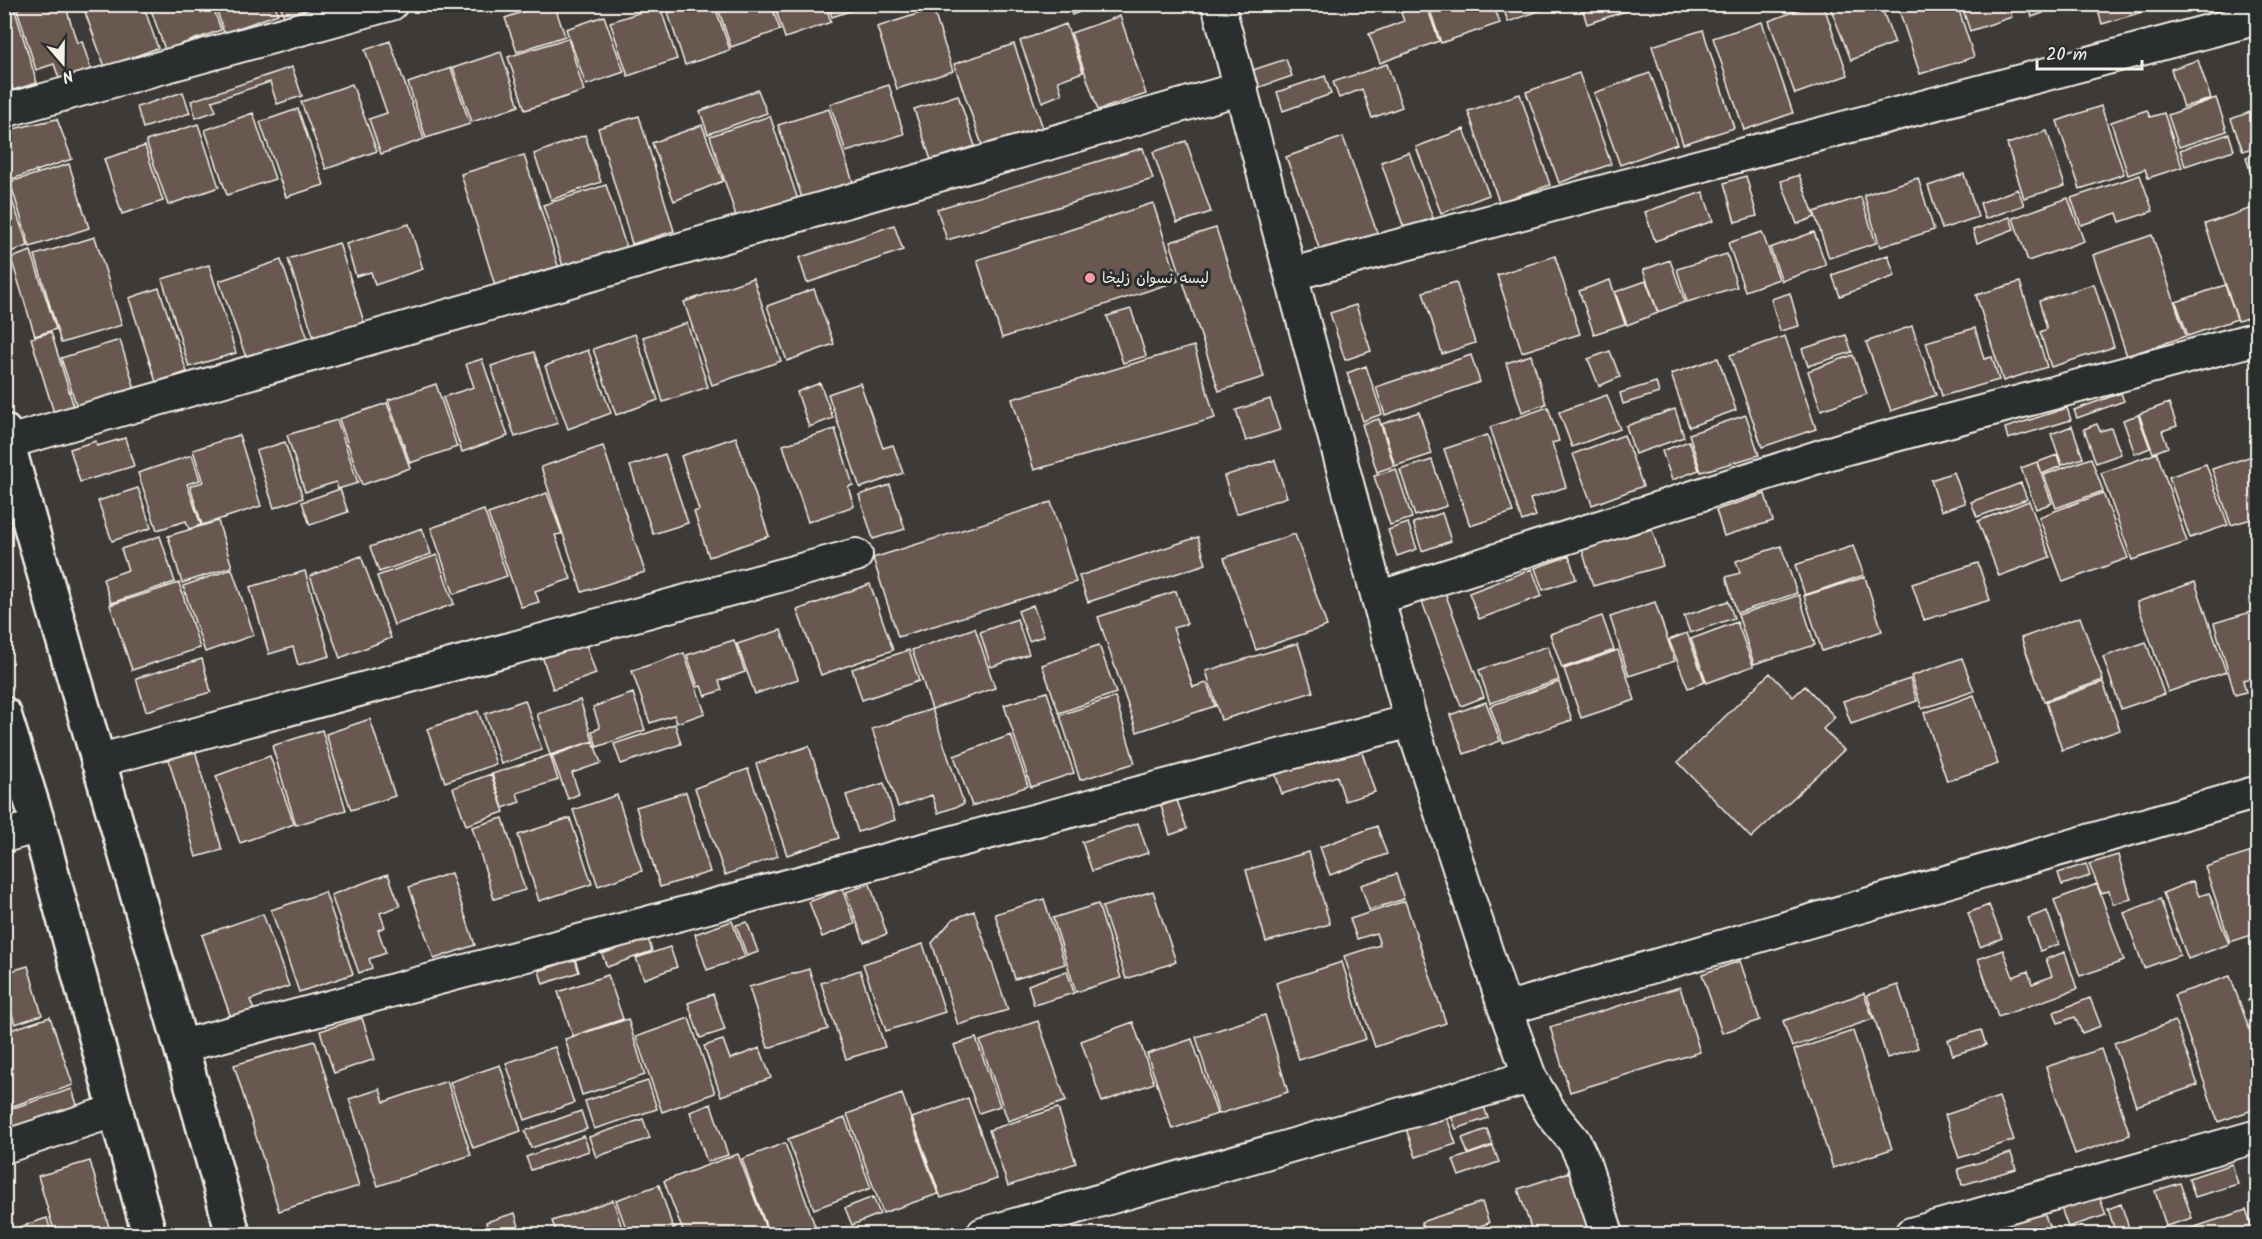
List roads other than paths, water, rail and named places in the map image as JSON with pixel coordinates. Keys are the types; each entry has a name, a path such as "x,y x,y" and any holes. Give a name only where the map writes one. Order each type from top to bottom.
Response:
{"main road":[{"path":"6,436 182,1046 233,1234"},
{"path":"4,714 39,826 149,1234"}],"street":[{"path":"4,111 391,4"},
{"path":"1218,4 1411,721 1504,1009 1530,1077 1551,1113 1574,1141 1583,1160 1607,1234"},
{"path":"1292,274 2258,18"},
{"path":"6,436 1242,88"},
{"path":"1378,598 1843,449 2258,338"},
{"path":"98,761 856,555"},
{"path":"182,1046 1411,721"},
{"path":"1504,1009 2258,792"},
{"path":"4,836 39,826"},
{"path":"983,1234 1530,1077"},
{"path":"4,1147 117,1110"},
{"path":"1911,1234 2258,1136"}],"place":[{"name":"لیسه نسوان زلیخا","path":"1090,278"}]}
